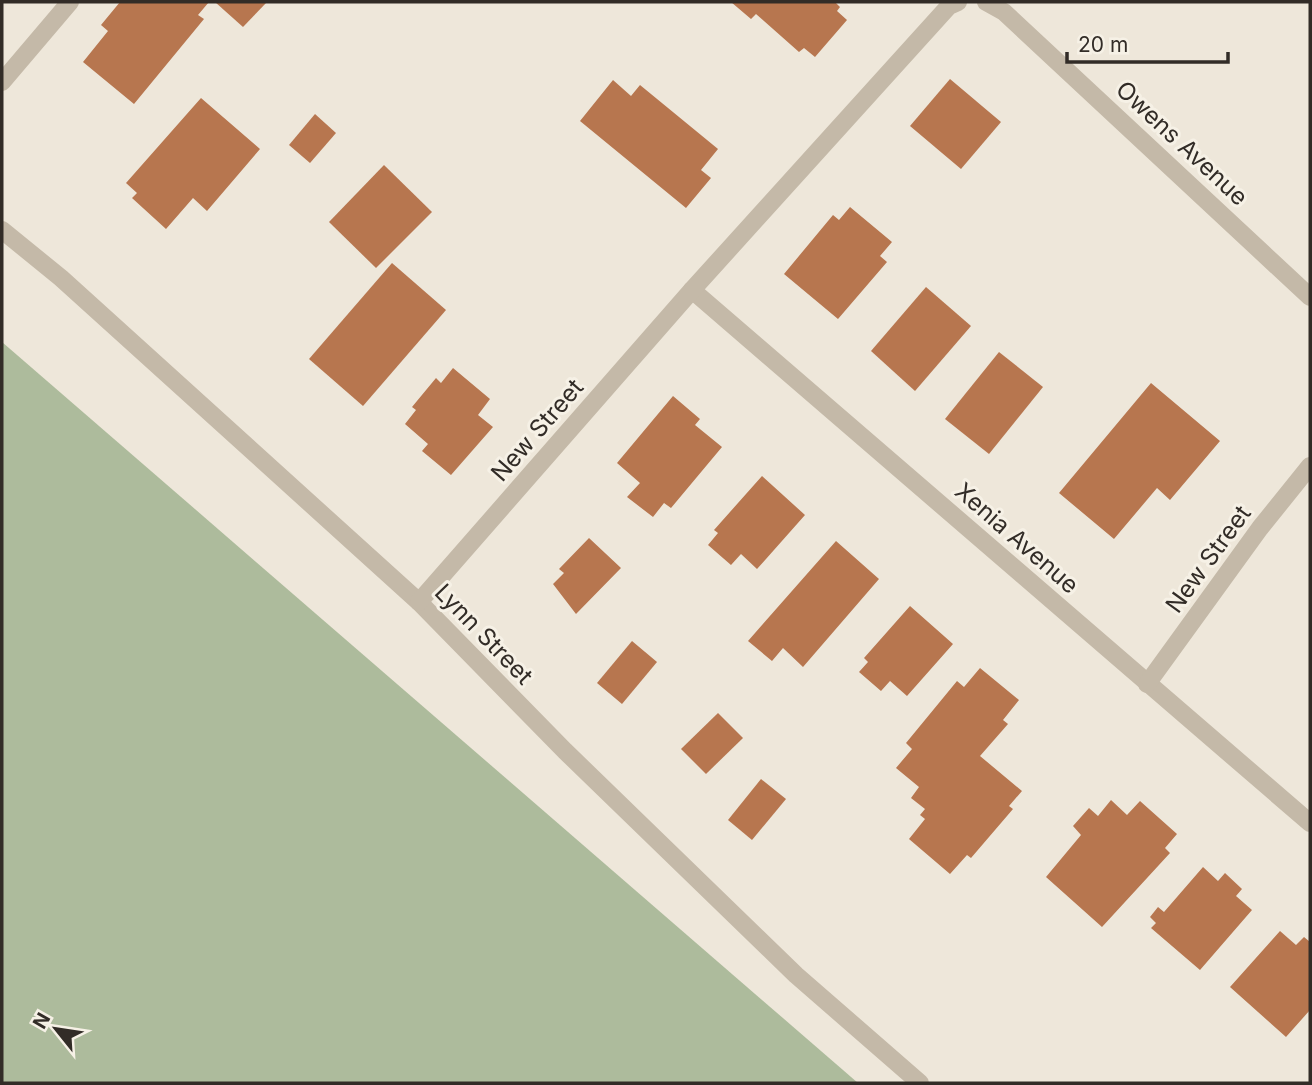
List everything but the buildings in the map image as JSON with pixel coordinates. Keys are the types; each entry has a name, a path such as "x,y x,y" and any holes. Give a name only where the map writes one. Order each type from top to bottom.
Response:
{"street":[{"path":"2,82 70,2"},
{"path":"692,290 949,6 958,2"},
{"name":"Owens Avenue","path":"986,2 1004,12 1310,297"},
{"name":"Lynn Street","path":"2,230 61,278 419,602 556,742 796,975 920,1083"},
{"name":"New Street","path":"419,602 692,290"},
{"name":"Xenia Avenue","path":"692,290 1310,823"},
{"name":"New Street","path":"1147,684 1260,528 1310,466"}],"green space":[{"path":"2,342 858,1083 2,1083"}]}
